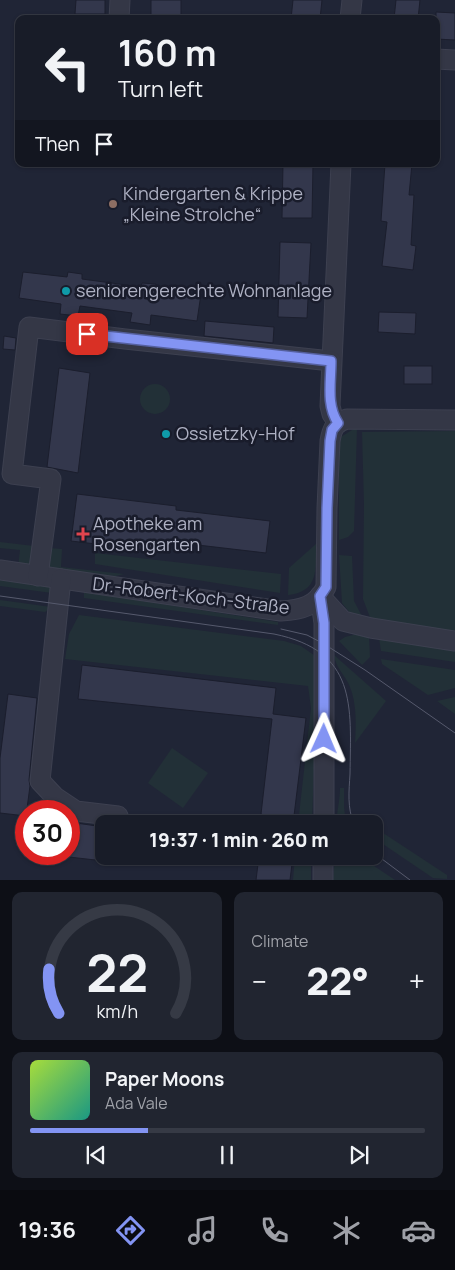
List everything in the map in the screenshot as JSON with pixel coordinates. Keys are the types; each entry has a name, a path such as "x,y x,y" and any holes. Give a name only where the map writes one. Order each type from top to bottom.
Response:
{"street":[{"path":"119,15 120,0"},
{"path":"350,15 352,0"},
{"path":"440,59 455,60"},
{"path":"338,423 332,414 330,406 341,167"},
{"path":"38,576 52,479 12,474 29,327 331,361"},
{"path":"324,815 324,623 320,596 326,587 327,508 332,430 338,423 347,419 455,420"},
{"name":"Dr.-Robert-Koch-Straße","path":"0,570 281,611 303,609 320,596"},
{"path":"61,579 40,781 55,797 76,811 110,815"},
{"path":"320,596 343,621 371,628 455,641"},
{"path":"323,865 323,880"}],"shaded area":[{"path":"155,384 166,388 170,399 166,410 155,414 144,410 140,399 144,388"},
{"path":"357,427 354,531 348,537 339,540 339,438"},
{"path":"455,431 455,633 371,620 363,599 364,504 362,432"},
{"path":"0,542 34,546 31,568 18,567 20,550 0,548"},
{"path":"316,544 314,578 305,589 288,595 289,568"},
{"path":"49,548 62,549 61,567 124,574 104,579 47,570"},
{"path":"95,553 281,574 280,593 95,564"},
{"path":"339,555 352,556 354,601 364,620 350,613 342,603"},
{"path":"0,580 50,587 52,593 0,586"},
{"path":"84,592 278,622 278,625 84,598"},
{"path":"0,600 51,607 45,612 0,606"},
{"path":"79,615 284,641 301,646 318,658 312,815 299,815 311,708 308,686 65,659 69,634"},
{"path":"357,634 369,636 370,657 362,665 339,641 345,637"},
{"path":"379,638 455,649 455,662 381,651"},
{"path":"334,655 386,701 355,743 356,715 354,701 348,683 336,664"},
{"path":"381,659 455,670 455,688 428,695 382,664"},
{"path":"455,697 455,714 437,701"},
{"path":"172,748 208,773 183,808 148,783"},
{"path":"340,788 344,788 345,815 337,815"},
{"path":"383,833 447,875 447,879 433,878 383,844"},
{"path":"294,865 311,865 311,880 293,880"},
{"path":"334,865 372,865 395,880 333,880"}],"building":[{"path":"76,0 105,0 105,14 75,14"},
{"path":"151,0 181,0 181,15 151,15"},
{"path":"293,0 322,0 320,15 291,15"},
{"path":"396,0 420,0 418,15 394,15"},
{"path":"436,12 455,13 455,40 440,39 440,15 436,15"},
{"path":"283,167 313,167 312,218 282,218"},
{"path":"385,167 412,167 409,195 414,195 411,245 416,246 413,270 382,266 387,222 381,221"},
{"path":"280,242 311,243 307,318 278,317"},
{"path":"23,272 67,277 68,272 82,274 82,279 141,287 142,283 156,284 156,289 201,294 197,321 151,315 150,325 130,322 132,313 80,306 78,316 60,314 61,304 19,298"},
{"path":"379,312 416,313 415,334 378,332"},
{"path":"205,321 274,327 273,343 204,336"},
{"path":"4,336 16,338 15,350 3,349"},
{"path":"404,366 432,366 432,384 404,384"},
{"path":"59,368 90,373 78,473 47,467"},
{"path":"77,494 176,506 176,510 270,521 266,553 172,542 170,553 71,541"},
{"path":"82,665 276,688 273,714 306,718 294,815 261,814 272,719 78,699"},
{"path":"8,694 37,698 28,800 15,800 15,815 0,813 0,758"},
{"path":"80,824 95,826 95,860 80,858"},
{"path":"258,865 292,865 290,880 256,880"}],"tram line":[{"path":"0,596 274,634 301,642 321,653 335,668 344,684 348,704 350,725 349,799 351,815"},
{"path":"281,629 307,635 324,644 365,670 455,733"},
{"path":"383,860 410,880"}],"place":[{"name":"Kindergarten & Krippe „Kleine Strolche“","path":"113,204"},
{"name":"seniorengerechte Wohnanlage","path":"66,291"},
{"name":"Ossietzky-Hof","path":"166,434"},
{"name":"Apotheke am Rosengarten","path":"83,534"}],"route":[{"path":"87,334 331,361 330,406 332,414 338,423 332,430 330,441 326,587 320,596 324,623 324,739"}]}
